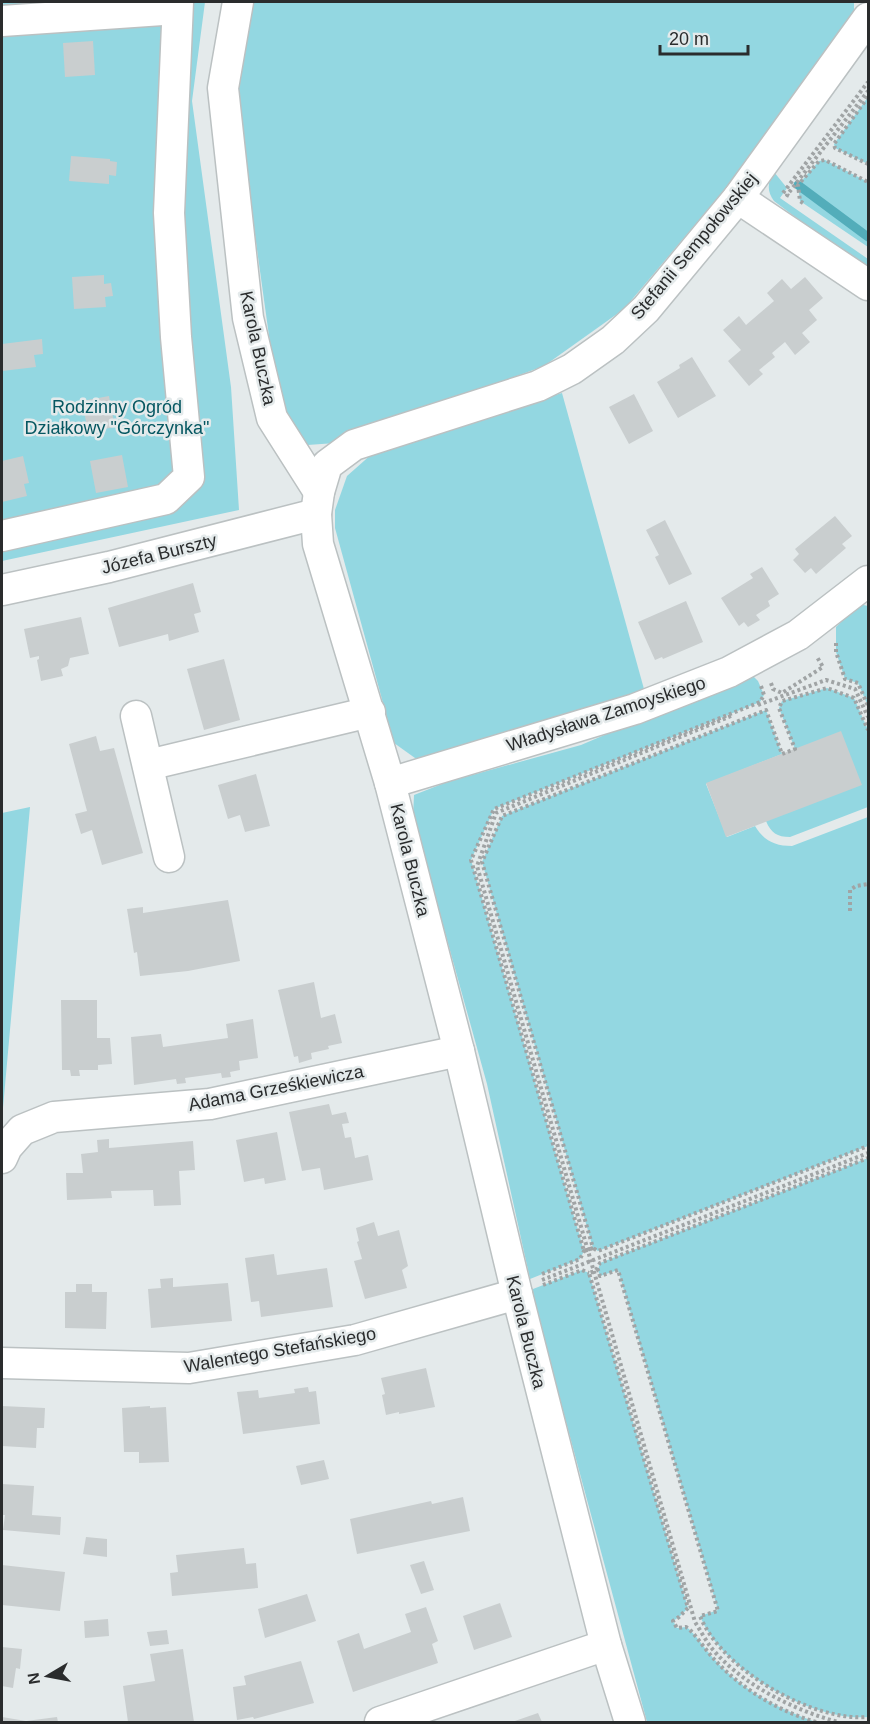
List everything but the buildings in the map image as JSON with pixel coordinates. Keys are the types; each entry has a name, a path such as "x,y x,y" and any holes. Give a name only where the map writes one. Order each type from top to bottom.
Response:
{"street":[{"name":"Karola Buczka","path":"238,2 223,88 248,318 272,418 317,503 318,544 390,783 459,1051 524,1289 606,1645 630,1722"},
{"path":"2,21 177,5 169,213 176,337 189,477 166,499 2,536"},
{"name":"Stefanii Sempołowskiej","path":"317,503 327,465 354,445 538,386 572,369 613,340 646,309 738,198 868,18"},
{"path":"738,198 868,285"},
{"name":"Józefa Burszty","path":"2,590 109,567 317,503"},
{"name":"Władysława Zamoyskiego","path":"390,783 635,709 729,672 798,635 868,581"},
{"path":"148,765 370,712"},
{"path":"136,716 169,857"},
{"name":"Adama Grześkiewicza","path":"2,1158 7,1147 22,1130 54,1117 210,1104 459,1051"},
{"name":"Walentego Stefańskiego","path":"2,1364 189,1368 355,1340 524,1289"},
{"path":"380,1722 606,1645"}],"path":[{"path":"780,198 868,82"},
{"path":"868,91 787,195 807,208 800,201 798,185 819,161 825,160 868,183"},
{"path":"868,97 834,144 835,148 868,164"},
{"path":"835,633 836,652 845,679 858,683 868,706"},
{"path":"769,677 773,689 782,693 823,667 814,653"},
{"path":"588,1249 471,860 494,809 760,702 764,695 759,681"},
{"path":"588,1249 477,866 496,813 772,699 826,681 855,689 868,717"},
{"path":"868,730 854,698 827,688 782,700 779,708 795,749 782,754 766,710 502,816 482,862 591,1261 600,1276 618,1270 718,1611 700,1616 703,1623 719,1645 734,1660 758,1680 782,1695 823,1712 849,1717 868,1717"},
{"path":"850,911 850,890 856,886 868,884"},
{"path":"588,1249 598,1251 868,1146"},
{"path":"524,1289 868,1153"},
{"path":"524,1289 533,1289 582,1270 589,1273 596,1270 600,1263 868,1158"},
{"path":"524,1289 530,1278 580,1259 588,1249"},
{"path":"596,1270 695,1622 710,1646 732,1669 782,1700 812,1715 838,1722"},
{"path":"589,1273 688,1608 673,1621 677,1628 689,1629 713,1658 736,1680 787,1712 816,1722"}],"green space":[{"name":"Rodzinny Ogród Działkowy \"Górczynka\"","path":"2,2 205,2 192,101 231,387 239,510 2,561"},
{"path":"254,2 854,2 854,16 726,188 624,309 544,366 336,443 293,446 275,379 236,98"},
{"path":"868,97 868,164 835,148 834,144"},
{"path":"825,160 868,182 868,247 800,201 798,185 819,161"},
{"path":"774,172 787,188 780,198 868,259 868,272 774,201 769,187"},
{"path":"562,393 644,689 611,703 424,759 415,758 394,743 335,528 335,510 347,476 373,453"},
{"path":"859,604 868,606 868,706 858,683 845,679 836,652 836,627"},
{"path":"750,673 758,681 764,695 760,702 494,809 471,860 584,1251 580,1259 530,1279 487,1084 413,817 414,795 447,782 581,745"},
{"path":"827,688 854,698 868,730 868,807 790,837 781,836 770,829 766,821 795,749 779,708 782,701"},
{"path":"766,710 782,754 706,784 727,837 755,826 770,842 792,846 868,817 868,1146 598,1251 593,1248 482,862 502,816"},
{"path":"30,807 2,1119 2,813"},
{"path":"868,1158 868,1717 821,1711 796,1701 748,1673 727,1655 711,1636 700,1616 718,1610 618,1270 600,1276 598,1270 600,1263"},
{"path":"582,1270 589,1273 688,1608 673,1621 677,1628 689,1629 713,1658 747,1688 788,1711 816,1722 647,1722 532,1296 533,1289"}],"waterway":[{"path":"798,185 868,237"}]}
